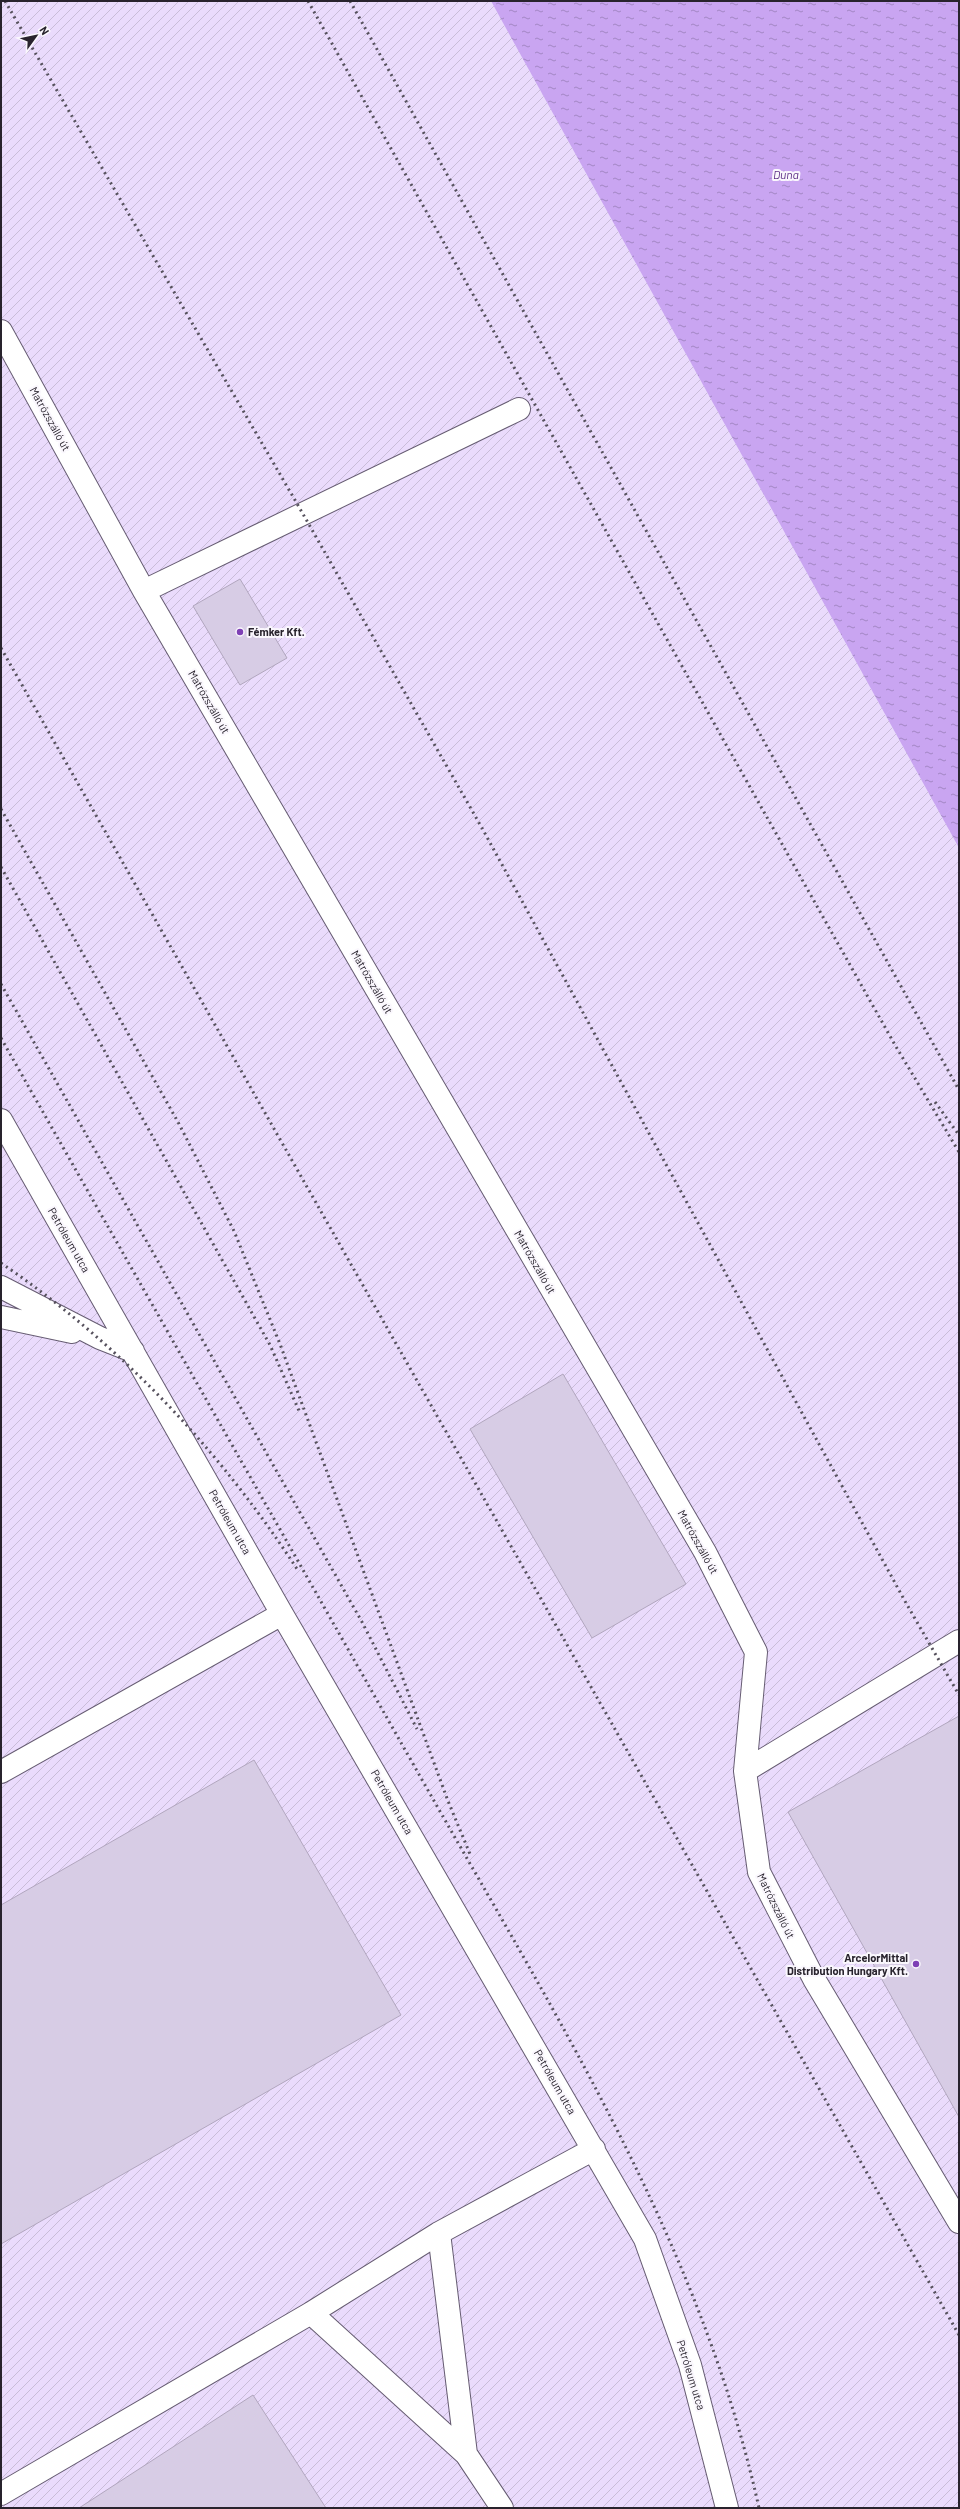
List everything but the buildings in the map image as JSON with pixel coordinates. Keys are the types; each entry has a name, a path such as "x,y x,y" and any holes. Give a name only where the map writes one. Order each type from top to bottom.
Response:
{"street":[{"name":"Matrózszálló út","path":"1,331 144,590 704,1552 756,1652 745,1771 758,1872 814,1979 959,2222"},
{"path":"144,590 519,409"},
{"name":"Petróleum utca","path":"1,1120 282,1614 645,2239 690,2365 727,2508"},
{"path":"1,1287 100,1338 133,1351"},
{"path":"1,1317 100,1338"},
{"path":"1,1772 282,1614"},
{"path":"745,1771 959,1641"},
{"path":"1,2494 311,2313 439,2233 594,2149"},
{"path":"439,2233 466,2454"},
{"path":"311,2313 466,2454 502,2508"}],"shaded area":[{"path":"1,1 491,1 959,848 959,2508 1,2508"}],"water":[{"name":"Duna","path":"491,1 959,1 959,848 508,32"}],"railway":[{"path":"5,1 299,507 482,828 906,1603 959,1695"},
{"path":"308,1 895,1045 959,1152"},
{"path":"350,1 959,1090"},
{"path":"1,648 959,2335"},
{"path":"1,809 178,1122 234,1231 280,1344 448,1801 470,1854"},
{"path":"1,867 270,1345 300,1413"},
{"path":"1,984 362,1622 417,1729"},
{"path":"1,1038 524,1958 573,2046 619,2134 662,2225 701,2317 733,2411 759,2508"},
{"path":"935,1102 959,1135"},
{"path":"1,1263 45,1294 86,1328 164,1401 235,1482 297,1569"}],"place":[{"name":"Fémker Kft.","path":"240,632"},
{"name":"ArcelorMittal Distribution Hungary Kft.","path":"916,1964"}]}
